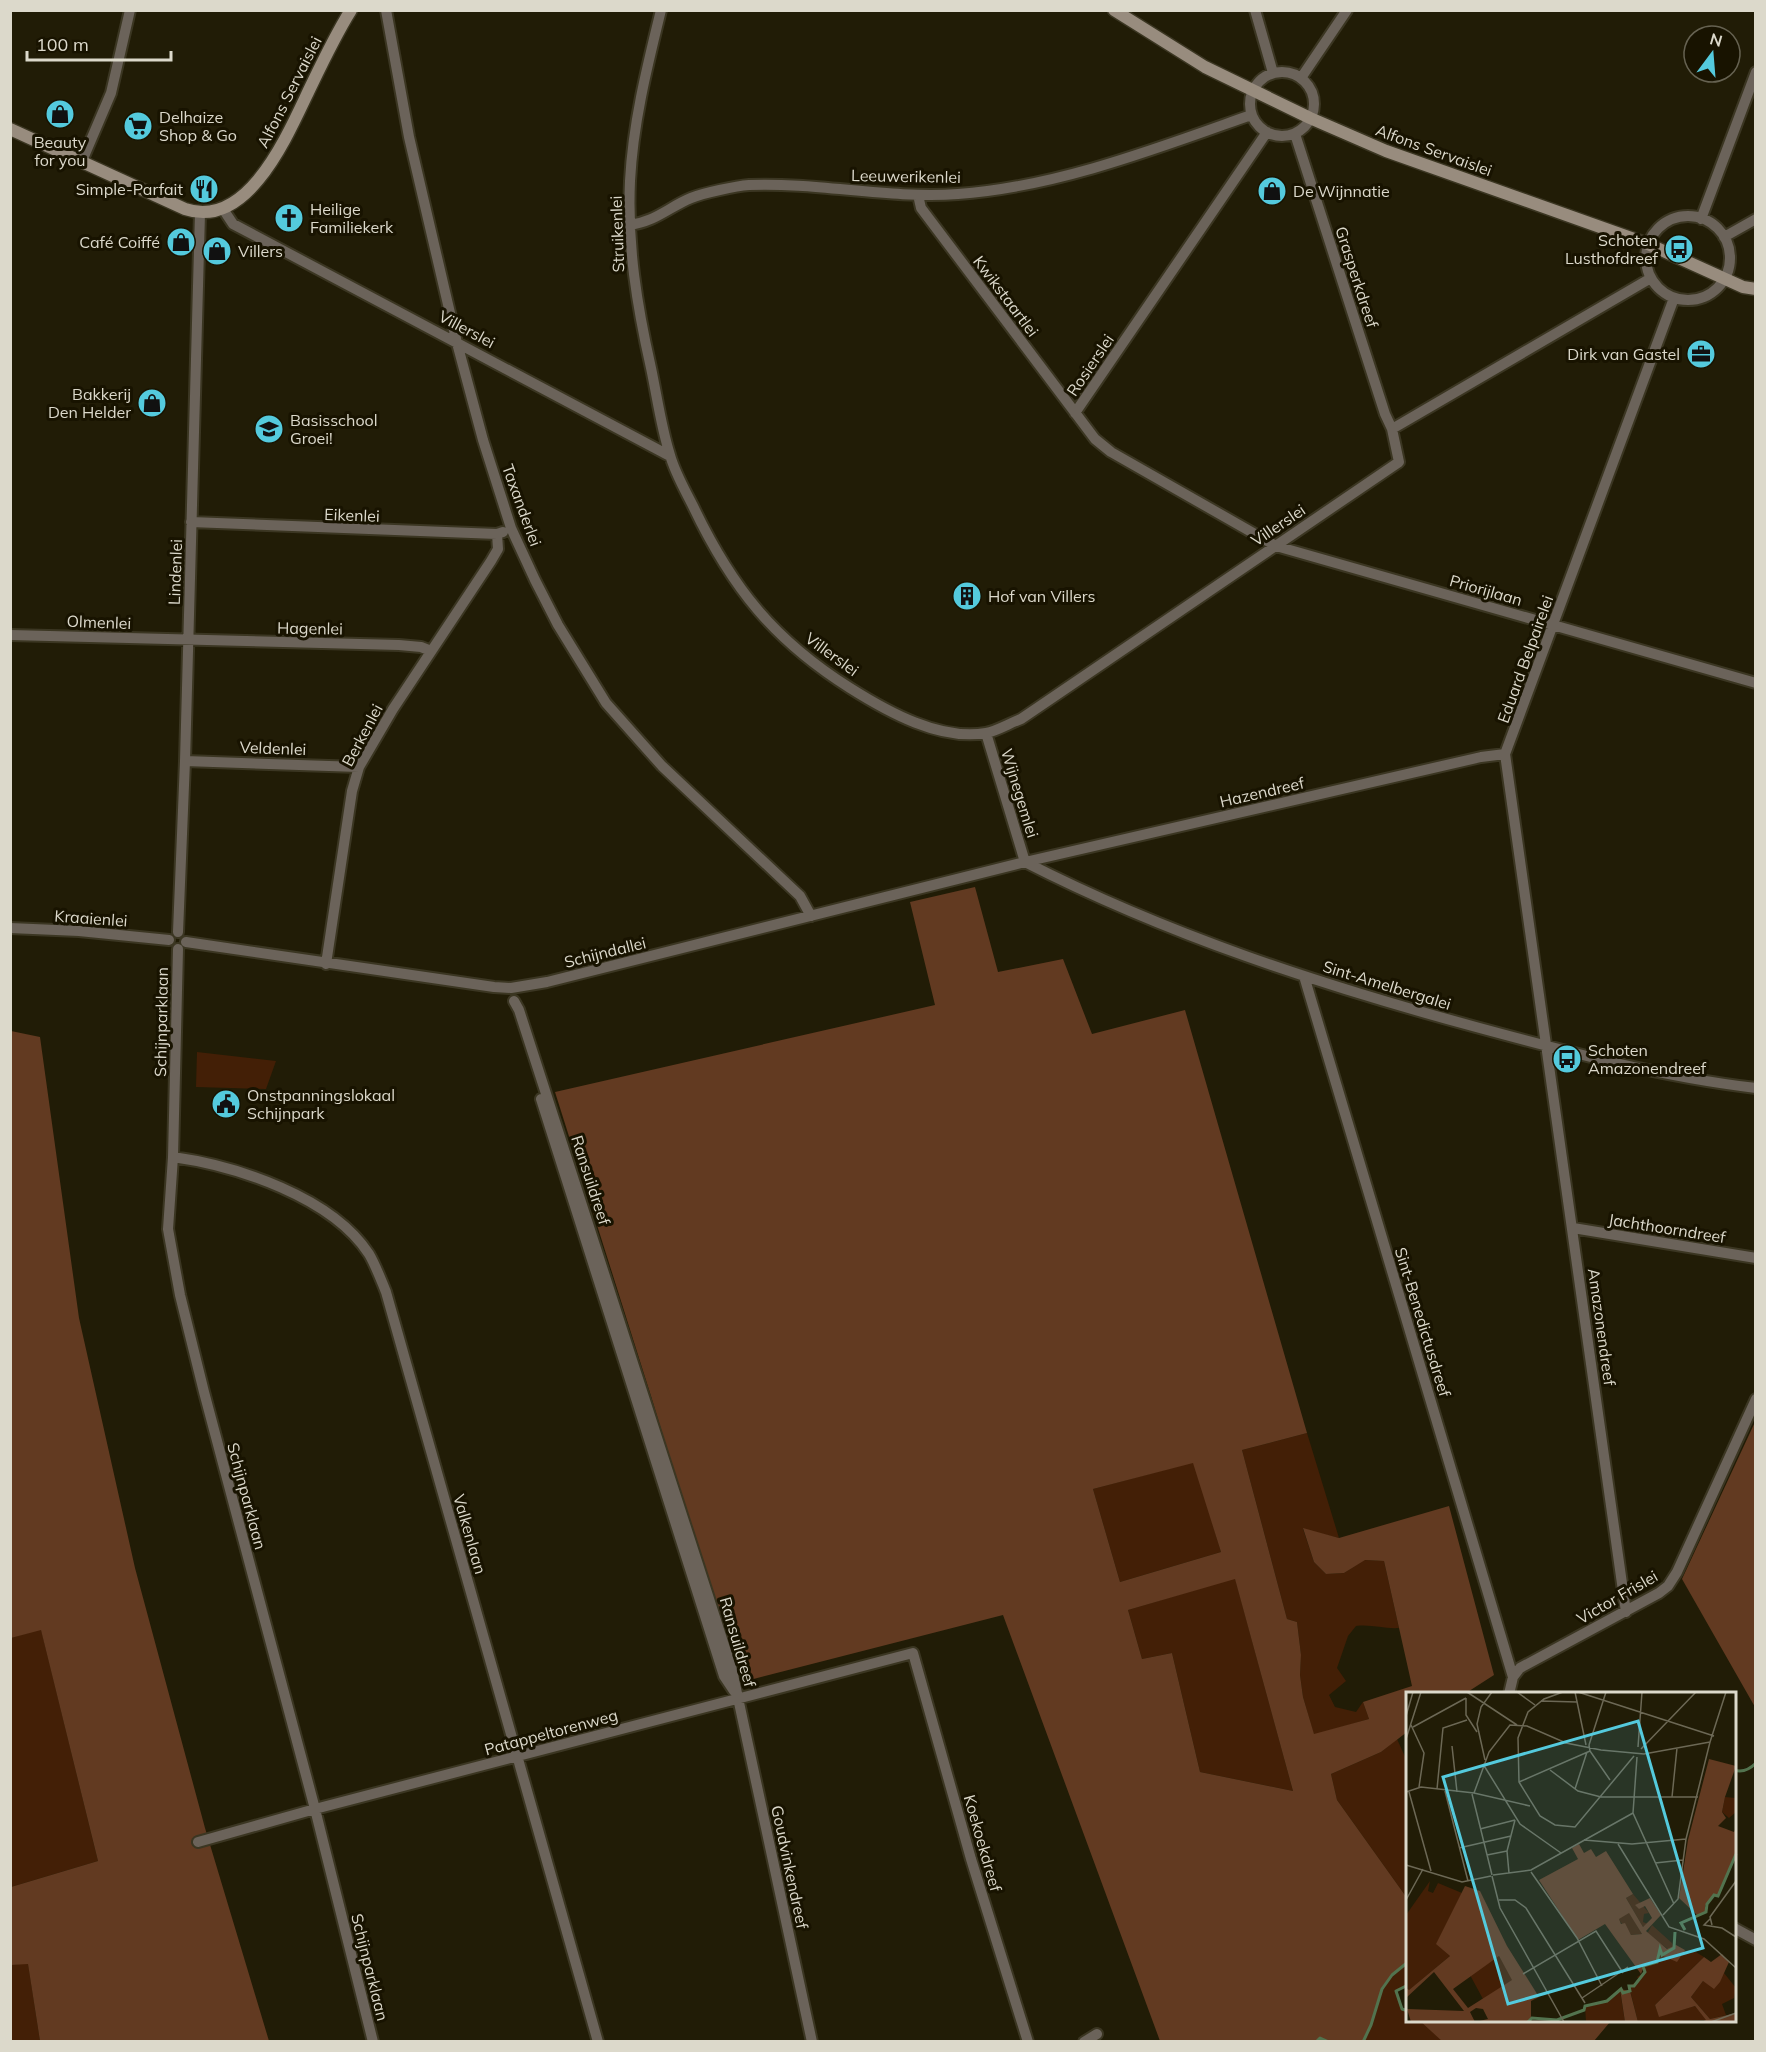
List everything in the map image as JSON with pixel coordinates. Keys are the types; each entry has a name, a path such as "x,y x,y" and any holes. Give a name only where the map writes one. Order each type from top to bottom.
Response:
{"street":[{"path":"82,161 111,93 130,10"},
{"name":"Alfons Servaislei","path":"223,208 240,197 275,158 332,42 351,10"},
{"name":"Taxanderlei","path":"386,10 409,137 457,343 483,440 511,528 535,580 558,625 606,703 662,766 800,896 811,916"},
{"name":"Struikenlei","path":"662,10 638,110 630,180 629,225 634,282 670,456"},
{"name":"Alfons Servaislei","path":"1114,10 1205,67 1310,118 1386,151 1648,244 1743,287 1755,289"},
{"path":"1255,10 1273,73"},
{"path":"1301,78 1347,10"},
{"path":"1287,72 1301,78 1313,97 1310,118 1295,134 1279,135 1267,132 1251,116 1250,101 1253,90 1260,80 1273,73 1287,72"},
{"path":"1701,219 1755,72"},
{"name":"Leeuwerikenlei","path":"629,225 645,223 692,198 746,185 918,195 959,194 1052,178 1143,153 1251,116"},
{"path":"10,129 185,209 200,213 223,208"},
{"name":"Rosierslei","path":"1267,132 1075,413 1095,439 1112,452 1276,546"},
{"name":"Grasperkdreef","path":"1295,134 1385,414 1392,429"},
{"name":"Kwikstaartlei","path":"918,195 921,208 1075,413"},
{"name":"Villerslei","path":"223,208 233,224 670,456 720,559 743,593 775,631 821,670 870,701 914,723 955,733 986,733 1021,719 1399,462 1392,429"},
{"name":"Lindenlei","path":"178,932 200,213"},
{"path":"1680,217 1701,219 1715,226 1724,237 1730,254 1730,263 1718,287 1702,298 1683,300 1674,298 1660,290 1651,278 1647,267 1648,244 1653,235 1670,221 1680,217"},
{"path":"1724,237 1755,219"},
{"path":"1392,429 1651,278"},
{"name":"Eduard Belpairelei","path":"1547,1047 1505,754 1674,298"},
{"name":"Eikenlei","path":"191,522 296,528 497,534 511,528"},
{"path":"497,534 498,549 518,542"},
{"name":"Priorijlaan","path":"1276,546 1755,683"},
{"name":"Berkenlei","path":"326,964 352,791 359,767 393,709 498,549"},
{"name":"Olmenlei","path":"10,635 188,640"},
{"name":"Hagenlei","path":"188,640 399,645 421,647 431,651"},
{"name":"Wijnegemlei","path":"986,733 1025,862"},
{"name":"Hazendreef","path":"1025,862 1470,759 1505,754"},
{"name":"Veldenlei","path":"185,760 359,767"},
{"name":"Schijndallei","path":"182,946 454,983 511,988 547,982 1025,862"},
{"name":"Sint-Amelbergalei","path":"1025,862 1061,880 1226,950 1304,976 1424,1013 1547,1047 1755,1088"},
{"name":"Kraaienlei","path":"10,928 79,931 169,940"},
{"path":"178,932 186,938 182,946 170,945 170,936 178,932"},
{"name":"Schijnparklaan","path":"182,946 168,1229 180,1295 204,1392 315,1809 374,2042"},
{"name":"Sint-Benedictusdreef","path":"1304,976 1513,1677"},
{"name":"Ransuildreef","path":"511,988 631,1354 732,1670 739,1699"},
{"name":"Amazonendreef","path":"1547,1047 1626,1612"},
{"name":"Valkenlaan","path":"172,1157 201,1161 274,1184 308,1199 340,1221 369,1254 386,1292 598,2042"},
{"name":"Jachthoorndreef","path":"1573,1228 1755,1258"},
{"name":"Victor Frislei","path":"1513,1677 1520,1668 1659,1593 1674,1579 1755,1399"},
{"name":"Patappeltorenweg","path":"198,1842 315,1809 913,1653"},
{"name":"Koekoekdreef","path":"913,1653 971,1859 1028,2042"},
{"path":"1509,1692 1513,1677"},
{"name":"Goudvinkendreef","path":"739,1699 812,2042"},
{"path":"1736,1929 1755,1940"},
{"path":"1084,2042 1097,2034"}],"shaded area":[{"path":"975,887 998,972 1063,959 1092,1034 1185,1010 1307,1433 1242,1450 1287,1619 1297,1622 1303,1697 1314,1734 1369,1719 1363,1702 1412,1686 1384,1561 1365,1560 1344,1573 1326,1574 1314,1562 1303,1528 1339,1538 1449,1506 1494,1675 1468,1692 1406,1692 1406,1733 1381,1752 1331,1774 1337,1800 1406,1897 1406,1963 1392,1975 1382,1989 1371,2025 1363,2041 1329,2041 1320,2038 1316,2042 1160,2041 1003,1615 738,1683 555,1092 935,1005 910,902","holes":["1193,1463 1221,1552 1120,1582 1093,1489","1235,1579 1293,1791 1200,1772 1172,1653 1142,1659 1128,1610"]},
{"path":"11,1031 40,1037 79,1318 135,1568 205,1828 269,2041 40,2041 28,1964 11,1965 11,1887 98,1861 41,1630 11,1638"},
{"path":"197,1052 276,1061 266,1089 196,1087"},
{"path":"1755,1422 1756,1707 1682,1579"},
{"path":"1307,1433 1339,1538 1303,1529 1314,1562 1326,1574 1344,1573 1364,1560 1384,1561 1399,1628 1356,1626 1348,1636 1337,1668 1346,1681 1329,1695 1335,1707 1356,1712 1363,1702 1369,1719 1314,1735 1303,1697 1297,1622 1287,1619 1242,1450"},
{"path":"1194,1462 1221,1552 1120,1582 1093,1489"},
{"path":"1235,1578 1293,1791 1200,1772 1172,1653 1142,1659 1128,1610"},
{"path":"41,1629 98,1861 11,1887 11,1638"},
{"path":"1397,1739 1406,1759 1406,1897 1337,1800 1331,1774 1381,1752"},
{"path":"28,1963 40,2041 11,2042 11,1965"},
{"path":"1406,1963 1406,1986 1396,1991 1402,2009 1406,2011 1406,2022 1421,2022 1443,2041 1363,2042 1382,1989 1392,1975"},
{"path":"1421,2022 1610,2022 1594,2041 1443,2042"}],"waterway":[{"path":"1736,1770 1746,1770 1756,1763"},
{"path":"1363,2042 1382,1989 1392,1975 1406,1964"},
{"path":"1406,1986 1396,1991 1402,2009 1406,2010"},
{"path":"1316,2042 1320,2038 1329,2042"}],"place":[{"name":"Beauty for you","path":"60,114"},
{"name":"Delhaize Shop & Go","path":"138,126"},
{"name":"Simple-Parfait","path":"204,189"},
{"name":"De Wijnnatie","path":"1272,191"},
{"name":"Heilige Familiekerk","path":"289,218"},
{"name":"Café Coiffé","path":"181,242"},
{"name":"Schoten Lusthofdreef","path":"1679,249"},
{"name":"Villers","path":"217,251"},
{"name":"Dirk van Gastel","path":"1701,354"},
{"name":"Bakkerij Den Helder","path":"152,403"},
{"name":"Basisschool Groei!","path":"269,429"},
{"name":"Hof van Villers","path":"967,596"},
{"name":"Schoten Amazonendreef","path":"1567,1059"},
{"name":"Onstpanningslokaal Schijnpark","path":"226,1104"}]}
